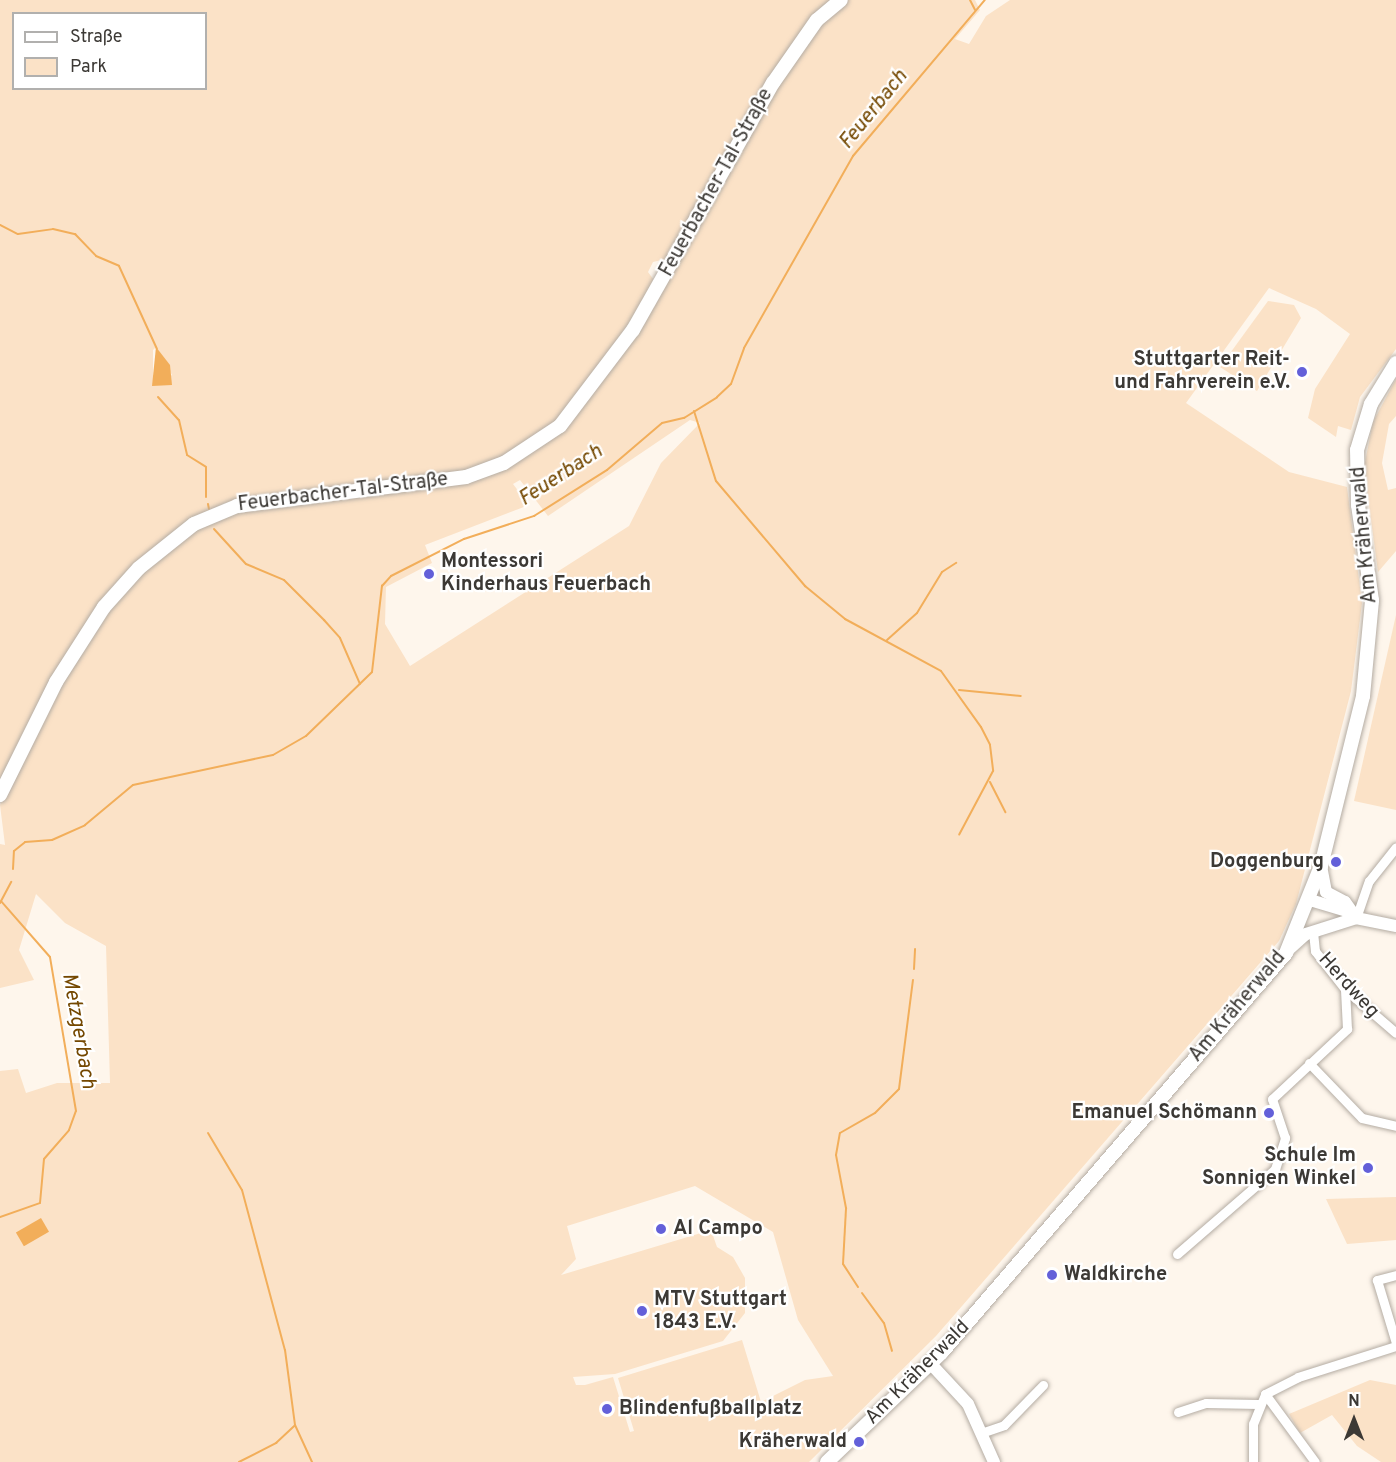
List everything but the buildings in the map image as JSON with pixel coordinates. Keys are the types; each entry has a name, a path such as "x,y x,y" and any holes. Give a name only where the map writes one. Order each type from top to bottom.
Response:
{"main road":[{"name":"Feuerbacher-Tal-Straße","path":"0,795 56,682 104,607 139,568 194,524 237,506 466,477 504,463 560,426 633,330 773,83 817,21 841,0"},
{"name":"Am Kräherwald","path":"827,1462 931,1364 1287,951 1310,900 1363,696 1371,634 1357,450 1371,404 1396,363"}],"street":[{"path":"1287,951 1312,932 1353,915 1369,881 1396,847"},
{"path":"1320,866 1326,892 1345,903 1353,915"},
{"path":"1310,900 1353,915 1396,926"},
{"path":"1302,920 1312,932"},
{"name":"Herdweg","path":"1312,932 1315,951 1345,989 1396,1033"},
{"path":"1177,1254 1275,1170 1285,1138 1272,1099 1351,1022 1345,989"},
{"path":"1309,1063 1362,1118 1396,1126"},
{"path":"1253,1462 1257,1404 1265,1394 1395,1344 1377,1280 1396,1275"},
{"path":"931,1364 968,1404 994,1462"},
{"path":"981,1433 1005,1425 1043,1385"},
{"path":"1265,1394 1315,1462"},
{"path":"1178,1412 1206,1403 1257,1404"}],"green space":[{"path":"0,0 834,0 670,258 653,262 648,272 656,283 566,414 508,454 462,472 224,503 204,515 118,585 0,785","holes":["156,347 172,375 153,385 153,350"]},
{"path":"847,0 975,0 980,10 955,39 969,44 986,16 1010,0 1396,0 1396,349 1360,397 1351,430 1338,426 1336,437 1308,418 1315,389 1350,334 1316,309 1269,288 1186,403 1289,472 1347,487 1362,603 1351,691 1296,904 1279,941 936,1336 809,1462 0,1462 0,1071 18,1069 26,1093 57,1083 110,1083 106,946 65,923 36,894 19,950 34,980 0,988 0,844 5,845 0,805 50,704 125,588 205,522 253,507 462,482 500,471 548,441 573,417 631,342 763,107 820,23","holes":["690,420 700,423 661,463 629,526 410,666 385,624 386,587 432,563 425,545 529,505 513,484 520,480 548,516","695,1186 773,1232 798,1320 833,1376 805,1380 761,1402 742,1340 618,1378 634,1431 630,1432 613,1377 585,1385 576,1385 573,1377 615,1374 723,1341 745,1313 745,1278 733,1257 717,1247 711,1230 561,1275 576,1259 567,1226"]},
{"path":"1268,301 1294,305 1301,318 1257,391 1220,367"},
{"path":"1396,379 1396,416 1389,424 1382,463 1388,490 1396,488 1396,551 1378,572 1364,467 1373,422"},
{"path":"1396,615 1396,810 1354,801"},
{"path":"1396,1197 1396,1240 1347,1244 1326,1199"},
{"path":"1370,1380 1396,1385 1396,1462 1381,1462 1357,1446 1332,1415 1300,1433 1289,1414"}],"shaded area":[{"path":"156,347 170,365 172,385 152,386"},
{"path":"41,1218 49,1232 24,1246 16,1232"}],"waterway":[{"path":"970,0 975,10"},
{"name":"Feuerbach","path":"13,869 14,851 25,842 52,840 85,825 133,785 273,755 306,736 372,672 382,586 391,576 464,539 534,516 607,470 662,423 684,418 717,397 731,384 744,348 853,156 985,0"},
{"path":"0,225 18,234 53,229 75,234 96,256 119,266 157,349"},
{"path":"158,397 179,420 187,455 206,467 206,497"},
{"path":"694,411 716,481 805,586 845,619 941,671 981,727 990,745 993,771 959,835"},
{"path":"208,504 209,509"},
{"path":"214,529 246,564 284,580 324,620 340,638 360,684"},
{"path":"887,640 917,613 942,572 956,563"},
{"path":"959,690 1021,696"},
{"path":"990,782 1005,812"},
{"name":"Feuerbach","path":"0,903 11,882"},
{"name":"Metzgerbach","path":"0,1217 40,1203 44,1159 69,1130 76,1111 50,957 1,901"},
{"path":"914,969 915,949"},
{"path":"858,1287 843,1264 846,1208 836,1155 840,1133 875,1113 899,1089 913,980"},
{"path":"208,1133 242,1190 285,1350 295,1425 312,1462"},
{"path":"862,1293 884,1323 892,1351"},
{"path":"239,1462 276,1443 295,1425"}],"place":[{"name":"Stuttgarter Reit- und Fahrverein e.V.","path":"1302,372"},
{"name":"Montessori Kinderhaus Feuerbach","path":"429,574"},
{"name":"Doggenburg","path":"1336,862"},
{"name":"Emanuel Schömann","path":"1269,1113"},
{"name":"Schule Im Sonnigen Winkel","path":"1368,1168"},
{"name":"Al Campo","path":"661,1229"},
{"name":"Waldkirche","path":"1052,1275"},
{"name":"MTV Stuttgart 1843 E.V.","path":"642,1311"},
{"name":"Blindenfußballplatz","path":"607,1409"},
{"name":"Kräherwald","path":"859,1442"}]}
